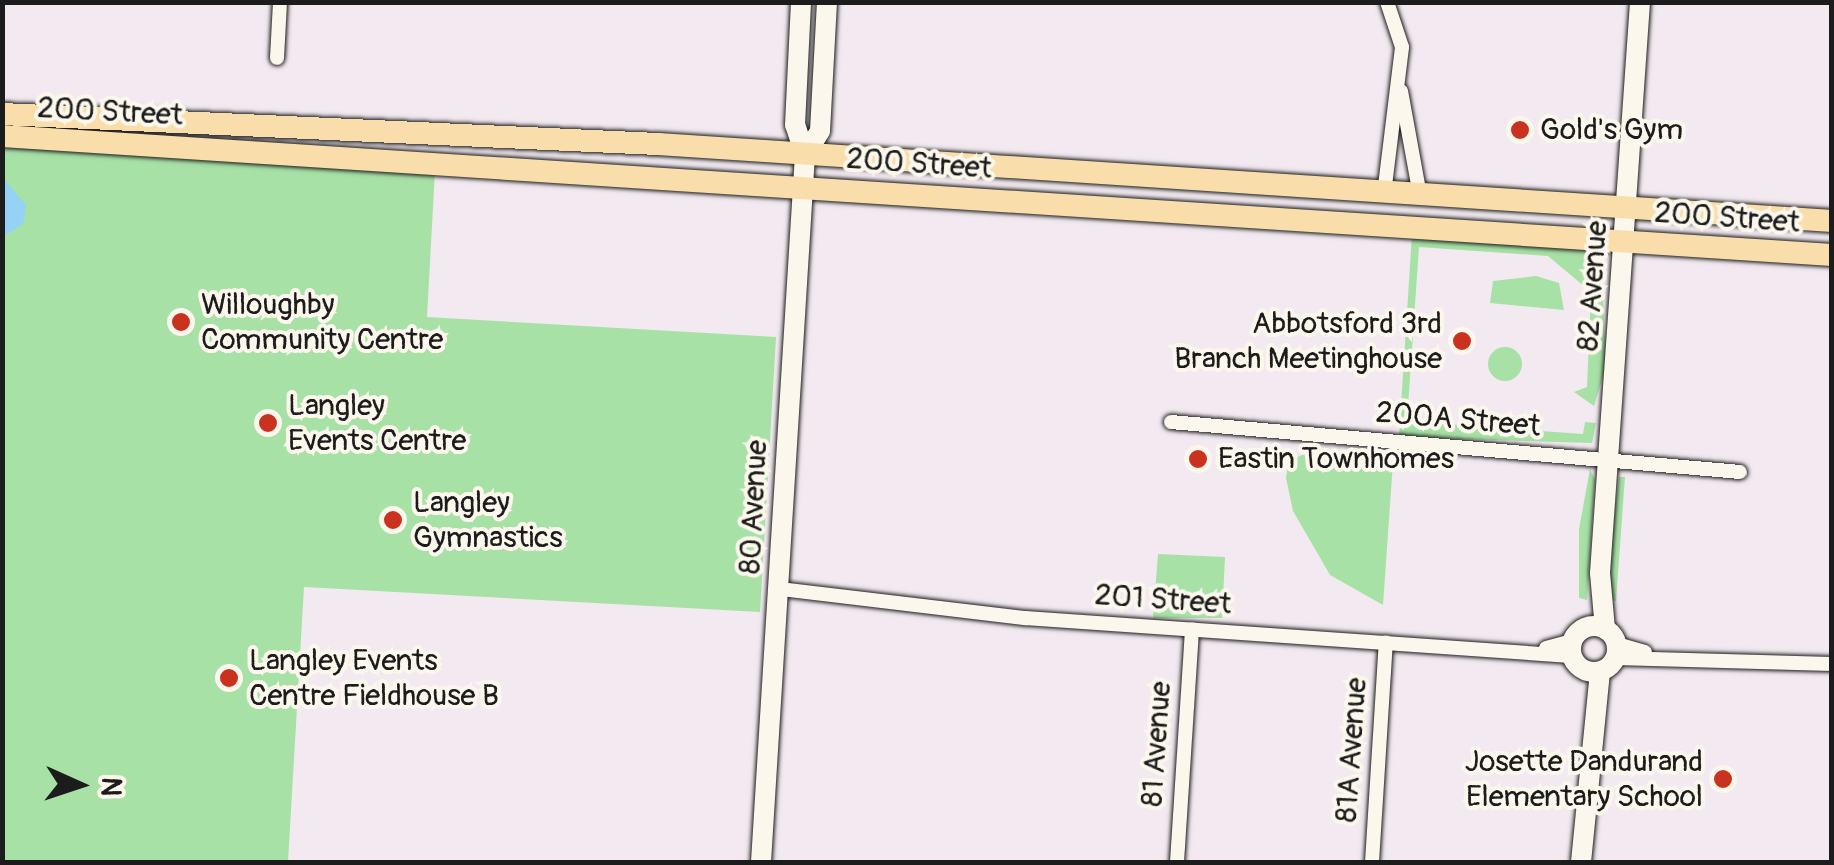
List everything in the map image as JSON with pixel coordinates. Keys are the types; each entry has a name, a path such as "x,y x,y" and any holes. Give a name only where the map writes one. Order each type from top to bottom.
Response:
{"main road":[{"name":"80 Avenue","path":"761,862 804,155 795,125 801,2"},
{"name":"80 Avenue","path":"804,155 820,131 827,2"},
{"name":"82 Avenue","path":"1581,862 1640,2"},
{"name":"200 Street","path":"2,114 804,155 1832,221"},
{"name":"200 Street","path":"2,136 1832,256"}],"street":[{"path":"277,58 280,2"},
{"path":"1384,194 1400,91 1402,47 1387,2"},
{"path":"1400,91 1420,196"},
{"name":"200A Street","path":"1170,422 1740,472"},
{"name":"201 Street","path":"780,589 1192,629 1832,664"},
{"name":"81 Avenue","path":"1177,862 1192,629"},
{"name":"81A Avenue","path":"1372,862 1386,642"}],"green space":[{"path":"3,147 435,171 427,317 776,337 760,612 304,587 288,862 3,862"},
{"path":"1412,234 1601,250 1606,367 1594,406 1574,392 1587,387 1591,292 1548,256 1419,247 1407,421 1583,434 1585,422 1596,423 1592,443 1399,437"},
{"path":"1536,276 1559,283 1564,310 1490,303 1493,281"},
{"path":"1505,347 1517,352 1522,364 1517,376 1505,381 1493,376 1488,364 1493,352"},
{"path":"1302,455 1393,462 1383,605 1330,575 1293,511 1286,478 1289,461"},
{"path":"1590,469 1595,480 1587,600 1579,598 1579,529"},
{"path":"1619,477 1625,477 1616,601 1608,599 1608,566"},
{"path":"1158,554 1225,557 1222,618 1153,618"}],"water":[{"path":"3,178 26,205 23,224 3,237"}],"place":[{"name":"Gold's Gym","path":"1520,130"},
{"name":"Willoughby Community Centre","path":"181,322"},
{"name":"Abbotsford 3rd Branch Meetinghouse","path":"1462,341"},
{"name":"Langley Events Centre","path":"268,423"},
{"name":"Eastin Townhomes","path":"1198,459"},
{"name":"Langley Gymnastics","path":"393,520"},
{"name":"Langley Events Centre Fieldhouse B","path":"229,678"},
{"name":"Josette Dandurand Elementary School","path":"1723,779"}]}
